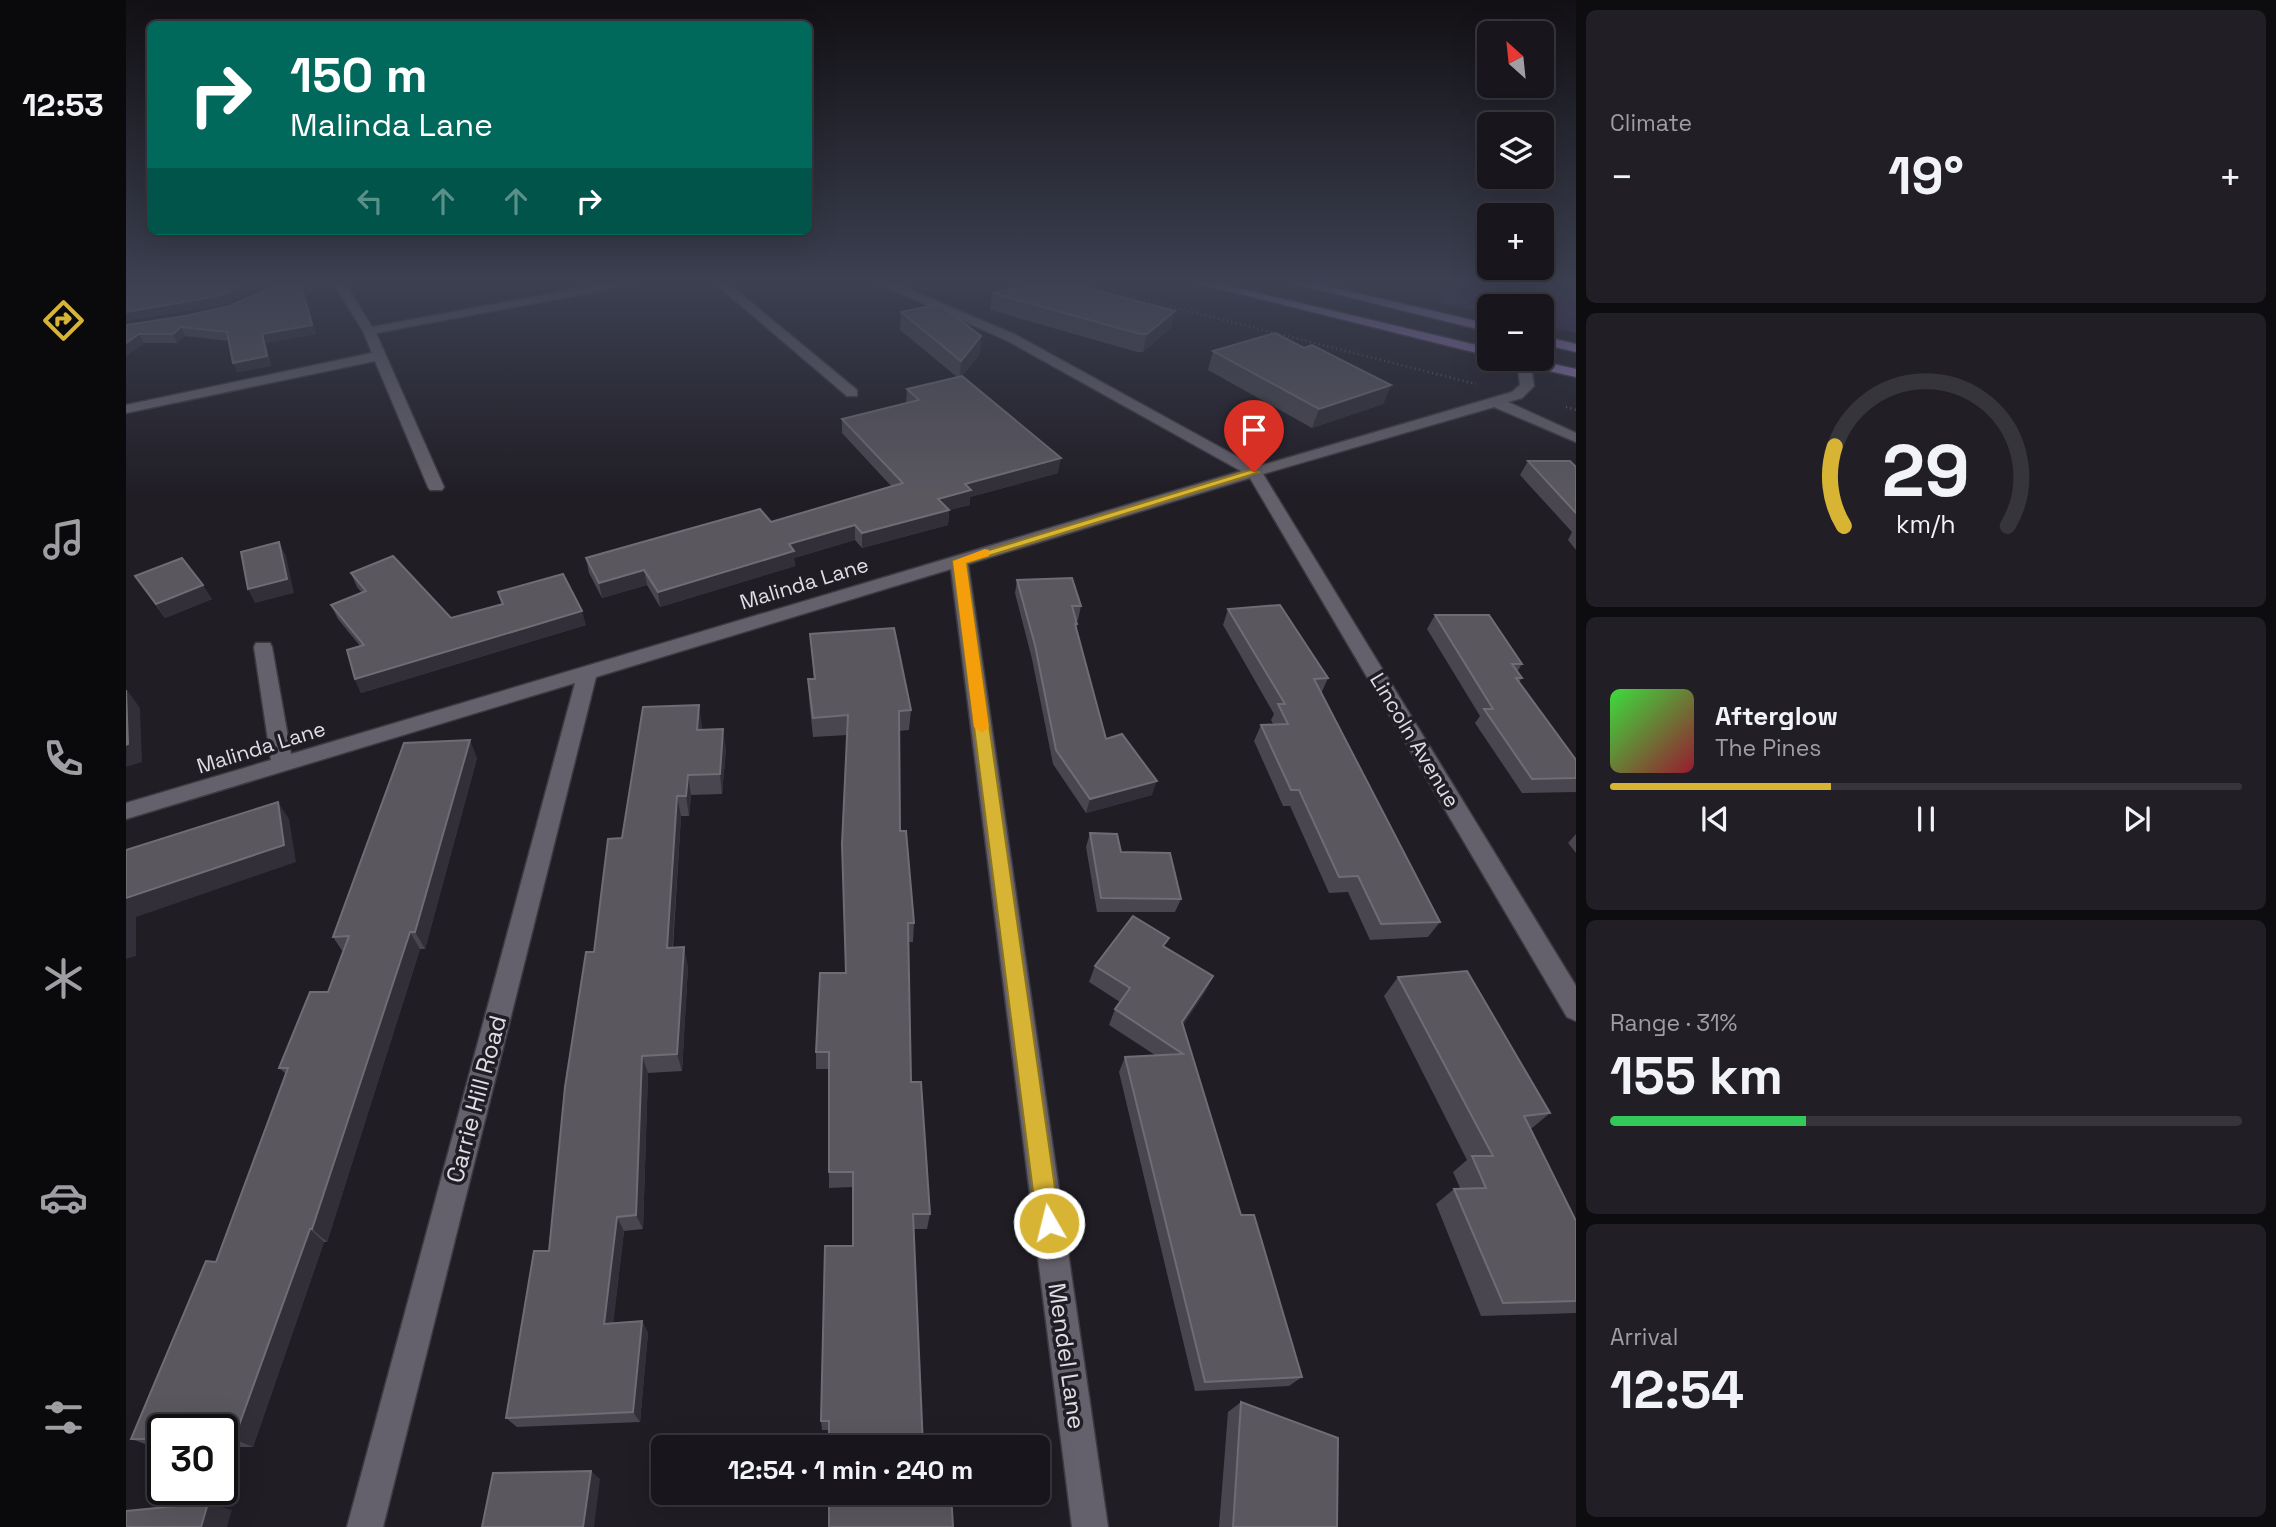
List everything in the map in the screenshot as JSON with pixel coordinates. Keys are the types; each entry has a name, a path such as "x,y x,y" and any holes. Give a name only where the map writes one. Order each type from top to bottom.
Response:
{"main road":[{"path":"1554,368 1576,373"}],"street":[{"path":"377,352 436,487"},
{"path":"803,352 852,393"},
{"path":"1038,352 1254,472"},
{"path":"126,408 378,356"},
{"path":"1517,394 1527,386 1524,371"},
{"name":"Malinda Lane","path":"126,811 1517,394"},
{"path":"1495,402 1576,438"},
{"name":"Lincoln Avenue","path":"1254,472 1576,1009"},
{"name":"Mendel Lane","path":"959,561 1090,1527"},
{"path":"263,647 282,764"},
{"name":"Carrie Hill Road","path":"365,1527 588,671"}],"path":[{"path":"1352,352 1517,394"},
{"path":"1564,407 1576,410"}],"building":[{"path":"231,352 266,352 267,356 233,363"},
{"path":"950,352 968,352 961,361"},
{"path":"1215,352 1326,352 1391,385 1319,409"},
{"path":"962,376 1061,458 965,484 971,490 938,499 949,510 862,533 855,525 789,544 794,551 658,592 644,570 599,583 586,558 760,509 771,522 903,483 842,419 919,400 907,389"},
{"path":"1528,461 1570,461 1576,467 1576,513"},
{"path":"279,542 287,579 248,589 241,552"},
{"path":"393,556 451,618 503,604 498,592 563,574 582,611 355,679 347,650 364,645 331,605 366,591 351,573"},
{"path":"182,558 203,585 156,604 135,576"},
{"path":"1072,578 1081,606 1072,606 1075,624 1106,739 1122,734 1157,781 1090,799 1056,750 1035,645 1017,580"},
{"path":"1280,605 1328,678 1314,679 1440,922 1381,924 1358,876 1339,877 1299,790 1291,790 1261,725 1288,724 1278,704 1285,704 1228,609"},
{"path":"1435,615 1489,615 1522,664 1512,664 1522,678 1516,678 1576,760 1576,778 1532,779 1484,709 1493,709"},
{"path":"894,628 911,710 899,711 900,831 906,831 914,923 908,923 911,1082 921,1082 930,1214 913,1214 922,1435 829,1435 829,1421 821,1421 825,1246 853,1246 853,1172 829,1172 829,1052 816,1052 820,973 846,973 842,844 848,715 813,718 808,679 815,679 810,634"},
{"path":"126,690 128,744 126,745"},
{"path":"699,705 697,730 723,729 720,774 688,775 686,796 677,796 667,948 684,947 677,1054 642,1056 636,1215 617,1217 604,1324 642,1321 633,1412 506,1418 534,1251 549,1251 565,1087 586,952 594,952 608,839 622,838 643,707"},
{"path":"470,740 415,932 410,932 312,1229 238,1428 238,1414 147,1414 147,1439 131,1439 206,1261 216,1262 288,1068 279,1068 310,992 328,992 349,936 333,937 404,743"},
{"path":"278,802 284,845 126,898 126,850"},
{"path":"1090,833 1117,834 1121,852 1170,853 1181,899 1101,898"},
{"path":"1133,916 1169,938 1163,946 1213,976 1182,1022 1241,1215 1254,1215 1302,1377 1205,1382 1125,1057 1183,1054 1115,1009 1130,988 1095,966"},
{"path":"1467,971 1550,1113 1524,1116 1576,1221 1576,1301 1503,1303 1454,1189 1486,1188 1472,1156 1493,1156 1398,977"},
{"path":"1241,1402 1338,1438 1337,1527 1233,1527"},
{"path":"591,1471 583,1527 482,1527 493,1473"},
{"path":"207,1505 201,1527 126,1527 126,1511"},
{"path":"829,1505 952,1505 953,1527 829,1527"}],"slow traffic":[{"path":"982,727 959,561 985,553"}],"route":[{"path":"1049,1223 959,561 1254,472"}]}
